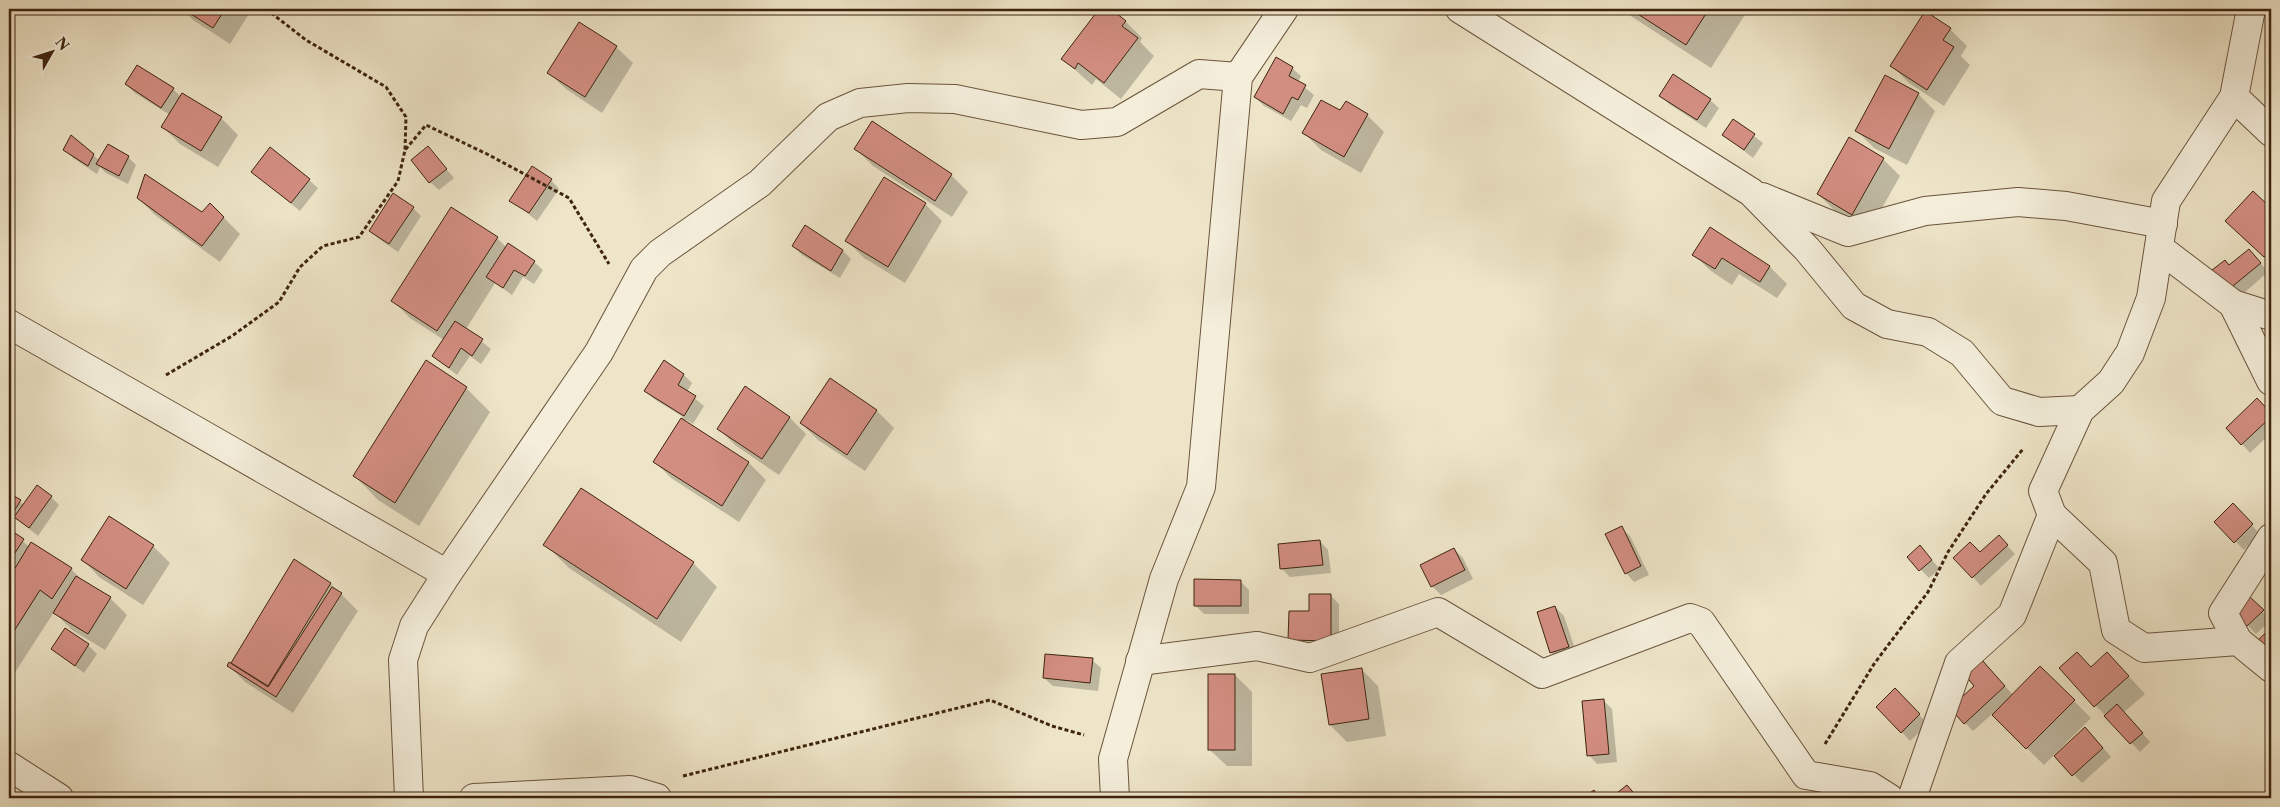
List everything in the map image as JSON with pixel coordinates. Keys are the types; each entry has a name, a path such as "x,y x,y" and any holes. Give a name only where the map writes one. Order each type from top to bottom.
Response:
{"street":[{"path":"1115,798 1113,759 1140,661 1164,579 1201,487 1238,77 1284,9"},
{"path":"1460,9 1751,192 1848,232 1925,211 2018,202 2066,206 2161,236 2233,304 2271,381"},
{"path":"1912,798 1959,663 2012,615 2080,410 2111,382 2130,352 2151,298 2166,201 2234,96 2251,9"},
{"path":"409,798 403,660 414,626 447,574 599,352 644,269 660,252 760,183 828,117 860,103 908,98 955,99 1081,125 1117,122 1199,74 1238,77"},
{"path":"2234,96 2271,132"},
{"path":"1751,192 1807,249 1854,306 1887,324 1928,332 1962,353 2002,401 2039,412 2080,410"},
{"path":"2233,304 2271,316"},
{"path":"9,324 447,574"},
{"path":"2048,503 2103,563 2116,630 2144,648 2238,641"},
{"path":"2271,538 2223,612 2238,641 2271,668"},
{"path":"1140,661 1257,646 1310,658 1438,612 1542,674 1690,618 1701,622 1806,775 1870,786 1889,798"},
{"path":"9,766 60,798"},
{"path":"474,798 630,790 657,798"}],"path":[{"path":"160,378 232,336 279,302 300,267 322,246 359,237 398,181 406,150 406,117 386,87 306,40 266,9"},
{"path":"406,150 426,125 487,154 569,198 629,297"},
{"path":"2002,401 2048,503"},
{"path":"1806,775 1874,664 1928,592 1948,552 1986,494 2024,448"},
{"path":"630,790 990,700 1052,726 1086,735 1127,709"}],"building":[{"path":"183,9 225,9 213,28"},
{"path":"1099,9 1111,9 1126,21 1122,26 1138,38 1104,83 1078,63 1075,69 1061,59"},
{"path":"1630,9 1709,9 1686,45"},
{"path":"1925,11 1951,28 1943,40 1954,47 1927,90 1890,66"},
{"path":"579,22 617,46 585,97 547,73"},
{"path":"1276,57 1293,67 1289,76 1306,85 1298,100 1292,97 1283,114 1254,97"},
{"path":"137,65 174,88 161,108 125,84"},
{"path":"1673,74 1711,99 1697,120 1659,96"},
{"path":"1885,75 1919,93 1889,149 1855,131"},
{"path":"182,93 222,117 201,151 161,127"},
{"path":"1321,100 1340,110 1346,101 1368,114 1344,157 1302,133"},
{"path":"1733,119 1755,134 1744,150 1722,135"},
{"path":"872,121 952,174 935,201 854,149"},
{"path":"71,135 94,154 88,166 63,150"},
{"path":"1849,137 1884,158 1852,215 1817,194"},
{"path":"108,144 129,156 119,176 96,164"},
{"path":"428,146 447,169 429,183 411,160"},
{"path":"270,147 310,179 291,203 251,172"},
{"path":"532,166 552,179 529,213 509,201"},
{"path":"145,174 202,212 210,203 224,217 202,246 137,198"},
{"path":"884,177 926,203 888,267 845,241"},
{"path":"2253,191 2271,208 2271,249 2264,257 2225,221"},
{"path":"393,193 414,207 389,244 369,231"},
{"path":"451,207 498,237 437,331 391,301"},
{"path":"805,225 843,250 831,271 792,246"},
{"path":"1710,227 1770,266 1760,282 1722,258 1715,269 1692,255"},
{"path":"508,243 535,261 525,276 514,270 503,288 486,277"},
{"path":"2249,249 2261,263 2228,290 2212,270 2225,260 2229,265"},
{"path":"455,321 483,339 472,356 461,348 449,368 432,356"},
{"path":"426,360 467,387 395,503 353,476"},
{"path":"664,360 684,374 678,385 696,396 684,416 644,391"},
{"path":"830,378 877,410 847,455 800,423"},
{"path":"745,386 790,417 762,459 717,429"},
{"path":"2257,398 2271,413 2271,417 2241,445 2226,428"},
{"path":"681,418 749,462 722,506 653,462"},
{"path":"37,485 52,496 29,528 14,517"},
{"path":"581,488 694,562 657,619 543,545"},
{"path":"9,493 21,500 11,516 9,514"},
{"path":"2233,503 2253,524 2234,543 2214,522"},
{"path":"109,516 154,545 126,589 81,560"},
{"path":"1622,526 1641,566 1625,574 1605,534"},
{"path":"9,529 24,539 9,562"},
{"path":"1999,535 2008,545 1972,578 1953,558 1970,542 1980,552"},
{"path":"1320,540 1323,565 1280,569 1278,544"},
{"path":"31,542 72,568 52,599 40,590 9,639 9,578"},
{"path":"1920,545 1932,560 1919,571 1907,557"},
{"path":"1454,548 1465,570 1431,587 1420,565"},
{"path":"294,559 331,583 268,686 231,663"},
{"path":"76,576 111,597 88,634 53,613"},
{"path":"1194,579 1241,580 1241,606 1194,606"},
{"path":"332,587 342,593 276,697 227,666 229,662 268,687"},
{"path":"1309,594 1331,594 1331,641 1288,640 1289,611 1309,611"},
{"path":"2250,597 2264,610 2247,626 2234,613"},
{"path":"1555,606 1569,647 1550,653 1537,612"},
{"path":"65,628 89,644 75,666 51,649"},
{"path":"2271,628 2271,656 2257,641"},
{"path":"2077,652 2091,667 2107,652 2129,676 2094,707 2059,668"},
{"path":"1045,654 1093,658 1090,683 1043,678"},
{"path":"1982,660 2005,686 1964,724 1950,708 1974,686 1965,675"},
{"path":"2040,666 2075,700 2026,749 1992,715"},
{"path":"1362,668 1369,719 1329,725 1321,674"},
{"path":"1208,674 1235,674 1235,750 1208,750"},
{"path":"1895,688 1920,714 1901,733 1876,707"},
{"path":"1604,699 1609,754 1587,756 1582,701"},
{"path":"2117,704 2143,733 2130,744 2104,716"},
{"path":"2085,727 2103,748 2072,776 2054,756"},
{"path":"1627,785 1638,798 1612,797"},
{"path":"1594,790 1599,798 1583,798"}]}
